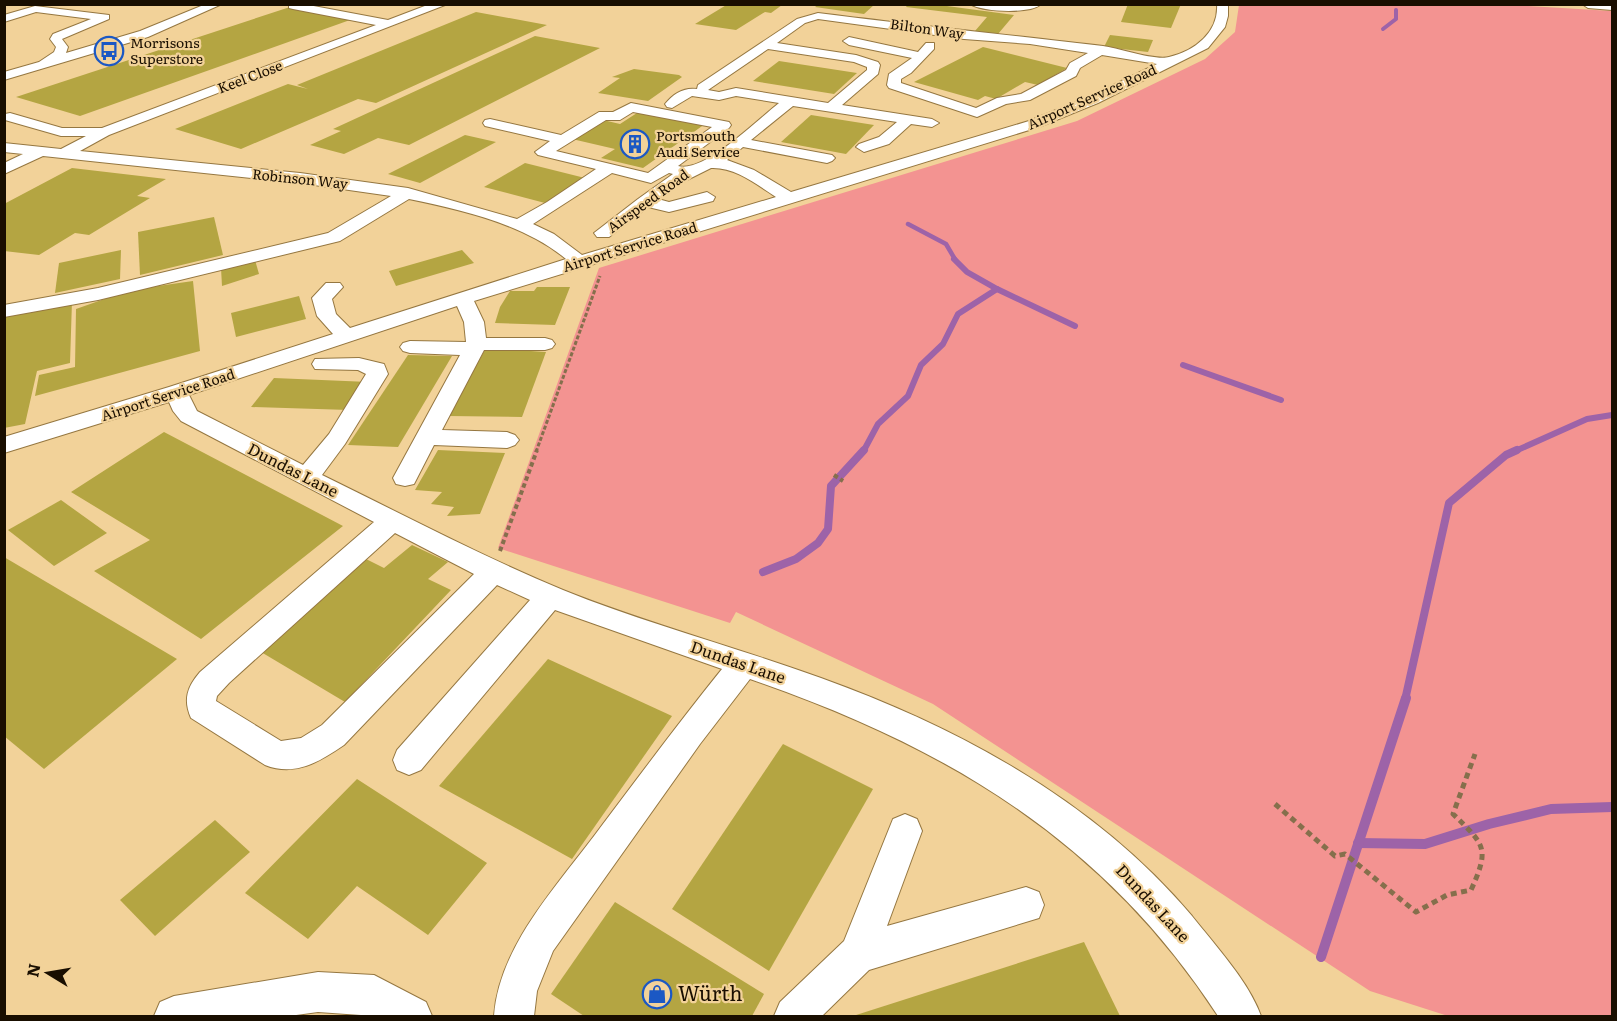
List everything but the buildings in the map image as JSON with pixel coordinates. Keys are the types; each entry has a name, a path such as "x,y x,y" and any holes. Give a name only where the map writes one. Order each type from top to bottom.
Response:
{"main road":[{"path":"1588,4 1612,6"}],"street":[{"path":"4,81 100,51 205,6 217,4"},
{"path":"326,12 349,4 387,15"},
{"path":"975,4 999,8 1034,5"},
{"name":"Airport Service Road","path":"4,445 177,392 463,298 1034,124 1093,100 1204,45 1217,33 1222,19 1222,4"},
{"name":"Keel Close","path":"63,154 104,132 387,15 411,15 439,5"},
{"path":"1027,18 1034,5"},
{"path":"293,6 326,12 387,15"},
{"path":"4,19 35,9 105,17 60,34 56,39 62,47 60,54 41,64"},
{"path":"859,20 871,9"},
{"name":"Bilton Way","path":"795,13 812,17 859,20 945,32 1010,33 1171,62"},
{"path":"704,88 801,21 812,17"},
{"path":"945,32 906,70 894,77 894,85 977,113 1037,91 1071,73 1075,66 1102,50"},
{"path":"841,40 921,56"},
{"path":"4,76 116,43"},
{"path":"767,45 856,59 874,65 873,71 833,106"},
{"path":"672,104 689,92 726,96"},
{"path":"701,114 726,96 736,92 932,123"},
{"path":"739,114 760,96"},
{"name":"Airspeed Road","path":"603,233 687,173 702,165 715,162 790,101"},
{"path":"631,107 724,125 651,178 609,168 543,152 604,115 615,117 631,107"},
{"path":"10,117 61,132 83,130 104,132"},
{"path":"864,147 889,140 908,119"},
{"path":"490,123 563,140"},
{"path":"739,142 827,158"},
{"name":"Robinson Way","path":"4,147 310,179 408,193 519,225 551,238 580,262"},
{"path":"4,169 41,151"},
{"path":"715,162 732,166 791,199"},
{"path":"519,225 553,206 609,168"},
{"path":"666,168 687,173"},
{"path":"4,312 98,294 334,237 408,193"},
{"path":"646,201 669,207 707,197"},
{"path":"333,287 322,298 327,316 347,337"},
{"path":"405,478 475,347 474,322 463,298"},
{"path":"410,347 545,344"},
{"path":"307,477 337,439 377,374 376,369 368,366 323,364"},
{"name":"Dundas Lane","path":"177,392 184,411 189,416 493,571 550,596 646,632 849,701 894,721 999,777 1058,817 1128,873 1185,935 1241,1017"},
{"path":"427,437 507,440"},
{"path":"392,521 218,674 202,693 200,699 202,708 276,755 290,756 309,751 333,735 493,571"},
{"path":"409,759 550,596"},
{"path":"514,1017 517,991 540,938 744,664"},
{"path":"794,1017 858,954 905,831"},
{"path":"858,954 1026,905"},
{"path":"174,1017 318,992 374,995 402,1009 412,1017"}],"path":[{"path":"493,571 608,253"},
{"path":"834,476 843,481"},
{"path":"1275,804 1335,856 1345,854 1416,912 1447,895 1471,890 1484,863 1482,842 1453,814 1475,754"}],"shaded area":[{"path":"1239,5 1512,5 1612,11 1612,1016 1448,1016 1370,991 933,704 736,612 730,623 498,548 599,268 1077,121 1205,59 1235,32"}],"waterway":[{"path":"1383,29 1396,19 1396,10"},
{"path":"908,224 946,244 956,261"},
{"path":"956,261 967,272 997,289"},
{"path":"863,452 878,424 908,396 921,365 943,344 958,314 997,289"},
{"path":"997,289 1075,326"},
{"path":"1183,365 1281,400"},
{"path":"1513,452 1587,419 1612,415"},
{"path":"763,572 796,559 818,543 828,529 831,486 864,450"},
{"path":"1405,700 1449,503 1506,455 1517,450"},
{"path":"1358,843 1406,698"},
{"path":"1358,843 1425,844 1489,824 1551,809 1612,807"},
{"path":"1321,957 1358,843"}],"place":[{"name":"Morrisons Superstore","path":"109,51"},
{"name":"Portsmouth Audi Service","path":"635,144"},
{"name":"Würth","path":"657,994"}]}
